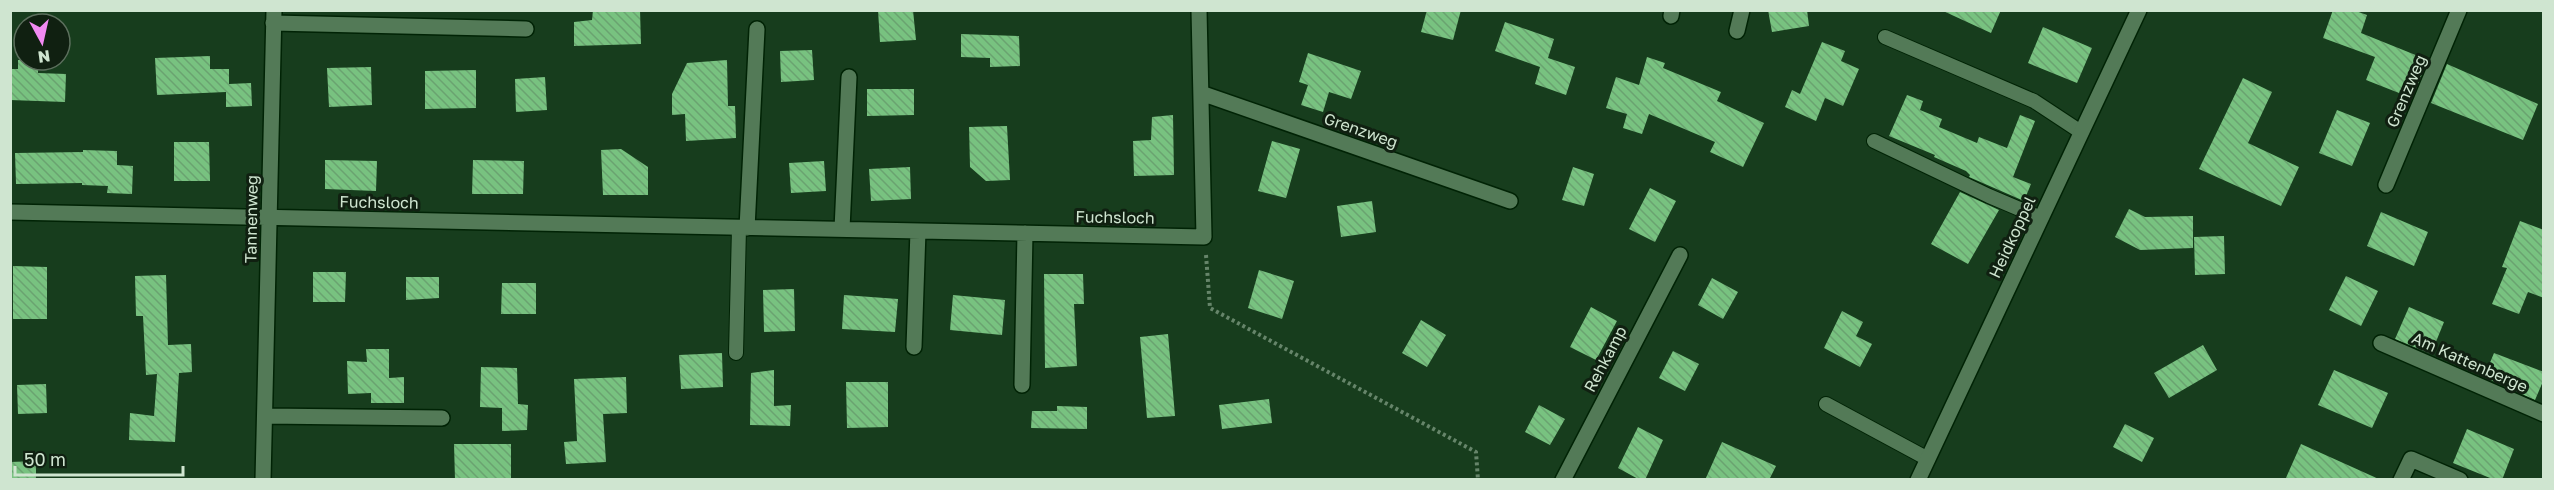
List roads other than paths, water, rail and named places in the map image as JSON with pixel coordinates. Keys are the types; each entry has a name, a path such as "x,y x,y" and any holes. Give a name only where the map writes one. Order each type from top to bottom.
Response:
{"street":[{"path":"1199,10 1201,93"},
{"path":"1737,31 1742,10"},
{"name":"Heidkoppel","path":"1918,480 2139,10"},
{"name":"Grenzweg","path":"2386,185 2459,10"},
{"name":"Tannenweg","path":"263,480 273,17 526,29"},
{"path":"743,228 757,29"},
{"path":"842,229 849,77"},
{"name":"Grenzweg","path":"1201,93 1510,201"},
{"name":"Fuchsloch","path":"10,212 1204,237 1201,93"},
{"path":"914,347 918,231"},
{"path":"1022,385 1024,233"},
{"name":"Rehkamp","path":"1563,480 1680,255"},
{"name":"Am Kattenberge","path":"2381,343 2544,414"},
{"path":"265,416 442,418"},
{"path":"2401,480 2411,459 2460,480"}],"lane":[{"path":"1885,37 2034,100 2082,132"},
{"path":"1874,141 2041,218"},
{"path":"736,353 743,228"},
{"path":"1826,404 1928,459"}]}
